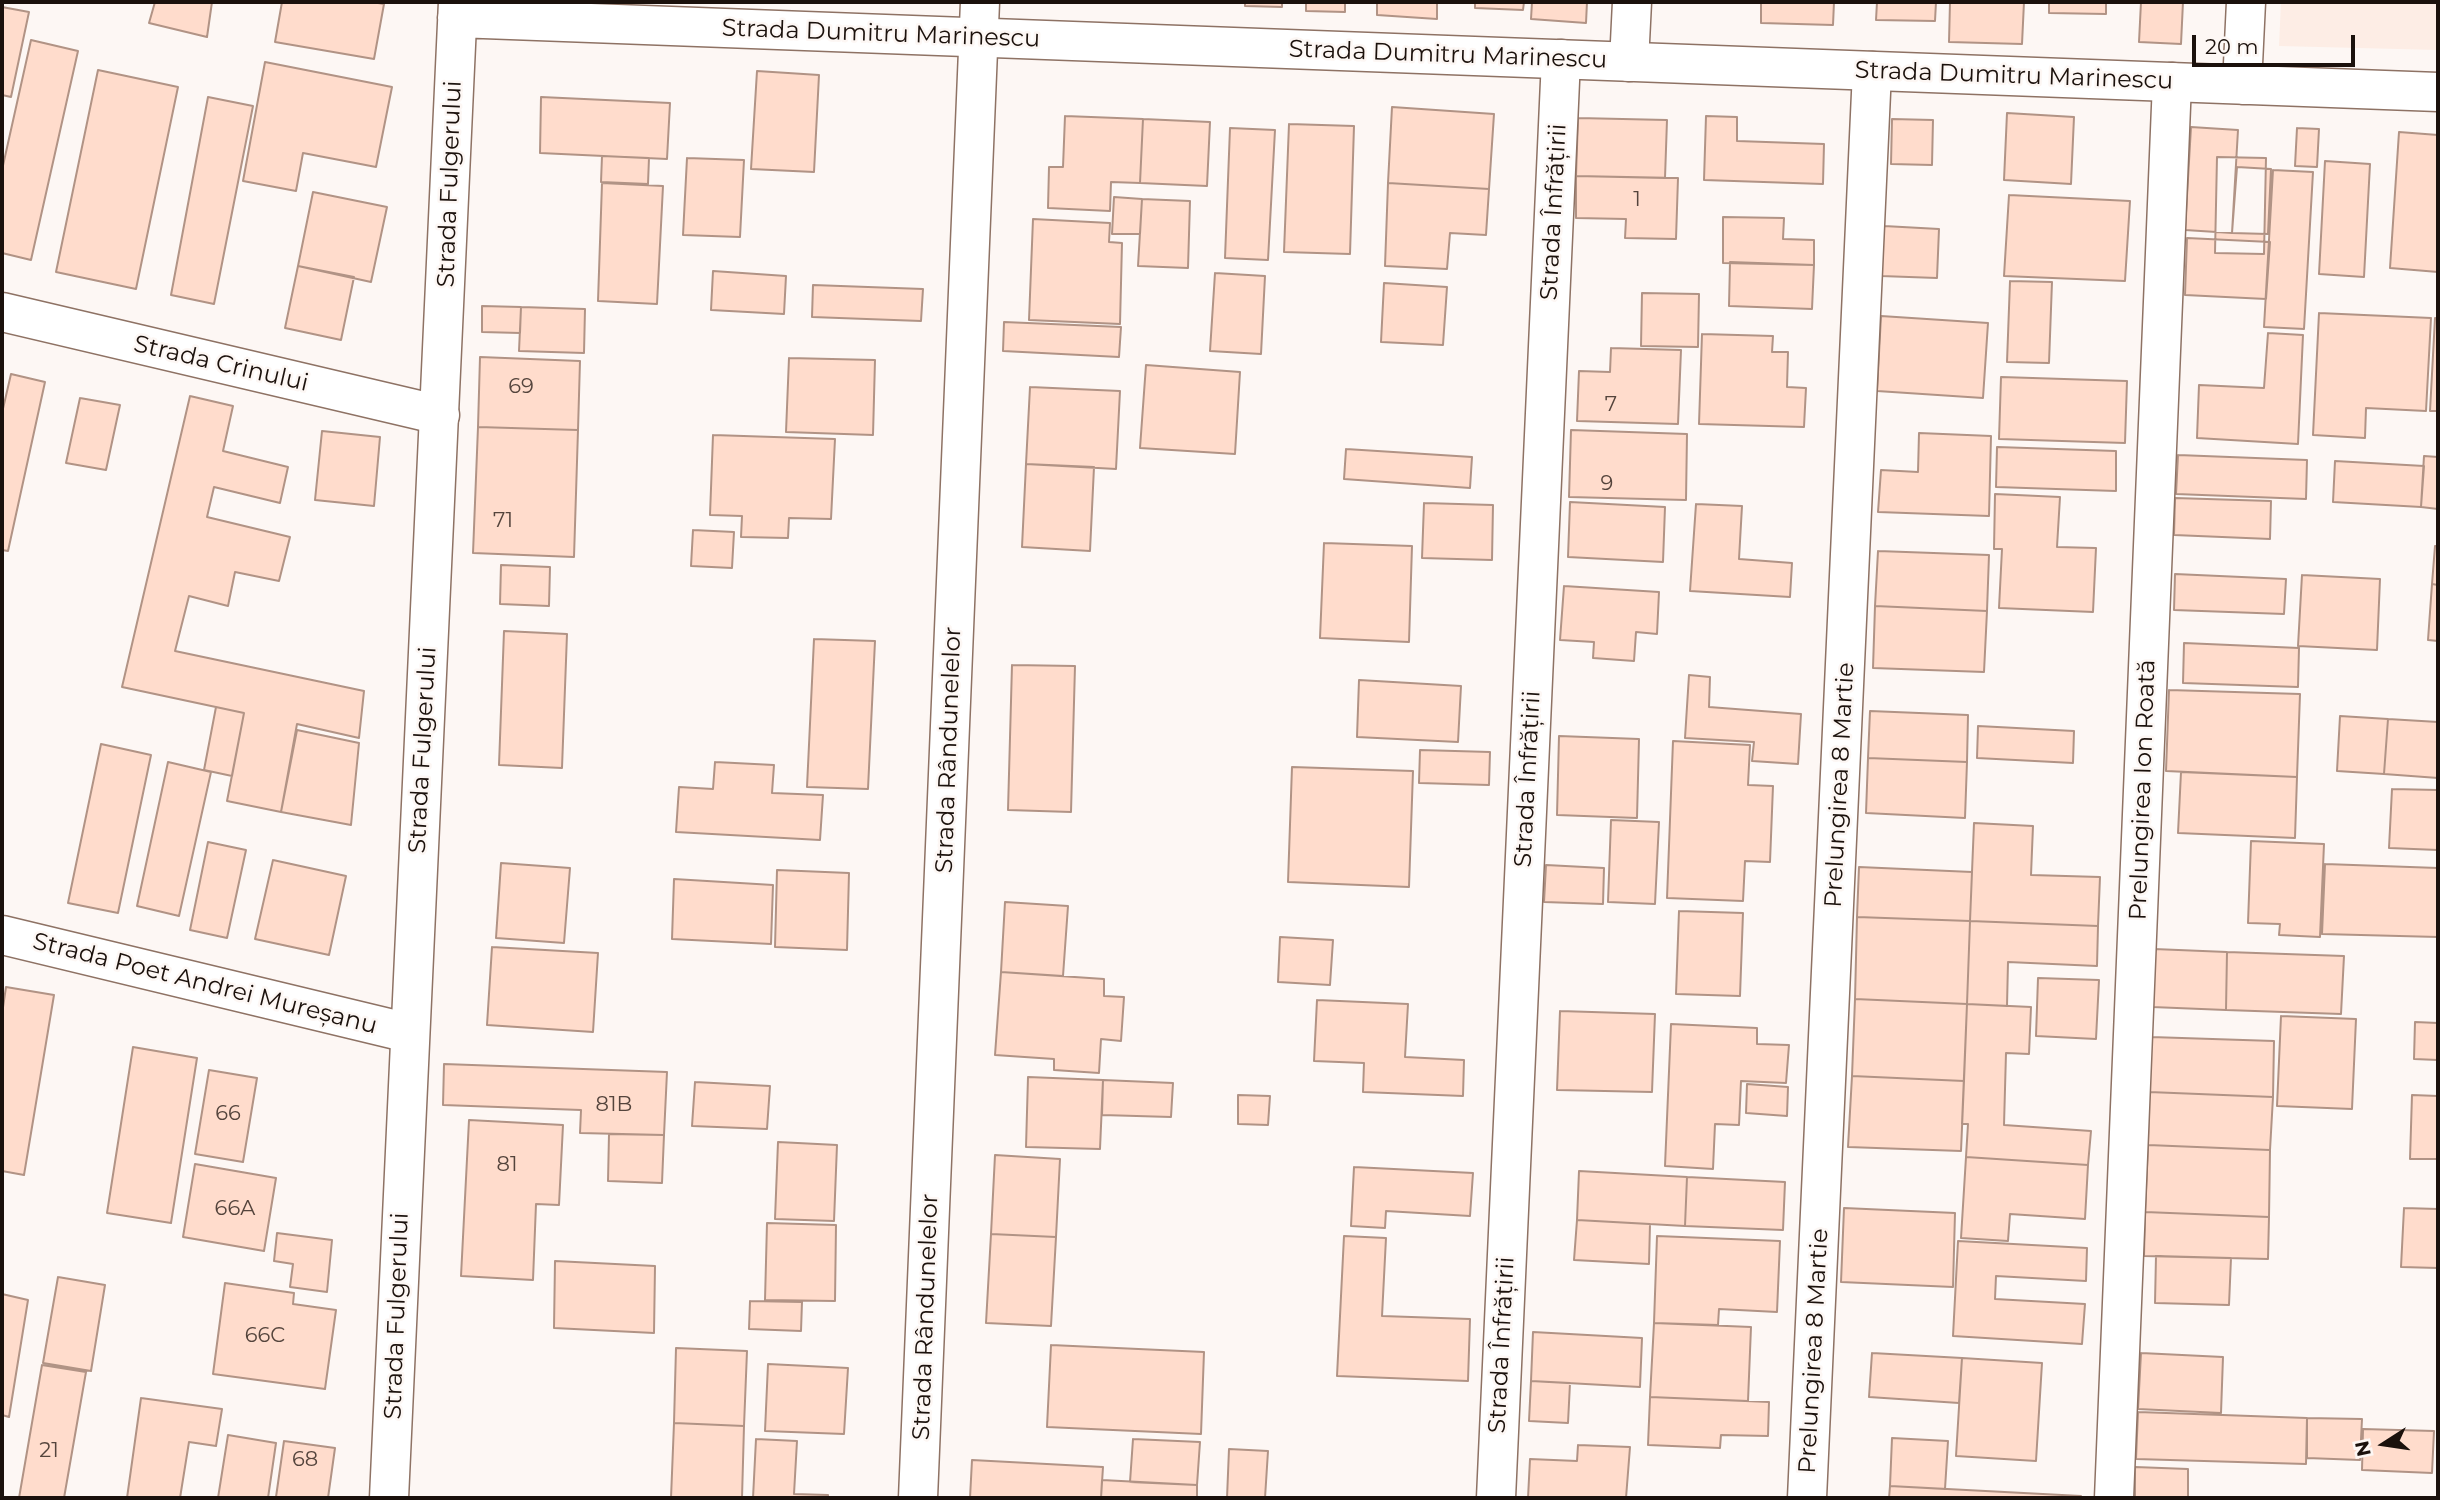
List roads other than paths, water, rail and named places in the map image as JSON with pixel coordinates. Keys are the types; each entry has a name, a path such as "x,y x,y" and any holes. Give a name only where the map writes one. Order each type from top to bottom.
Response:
{"street":[{"path":"1629,62 1632,2"},
{"path":"2242,85 2246,2"},
{"name":"Strada Dumitru Marinescu","path":"458,10 979,20 1561,59 2438,92"},
{"name":"Strada Fulgerului","path":"389,1498 458,10"},
{"name":"Strada Rândunelelor","path":"918,1498 979,20"},
{"name":"Strada Înfrățirii","path":"1496,1498 1561,59"},
{"name":"Prelungirea 8 Martie","path":"1807,1498 1872,71"},
{"name":"Prelungirea Ion Roată","path":"2114,1498 2172,82"},
{"name":"Strada Crinului","path":"2,312 440,415"},
{"name":"Strada Poet Andrei Mureșanu","path":"2,935 409,1033"}]}
